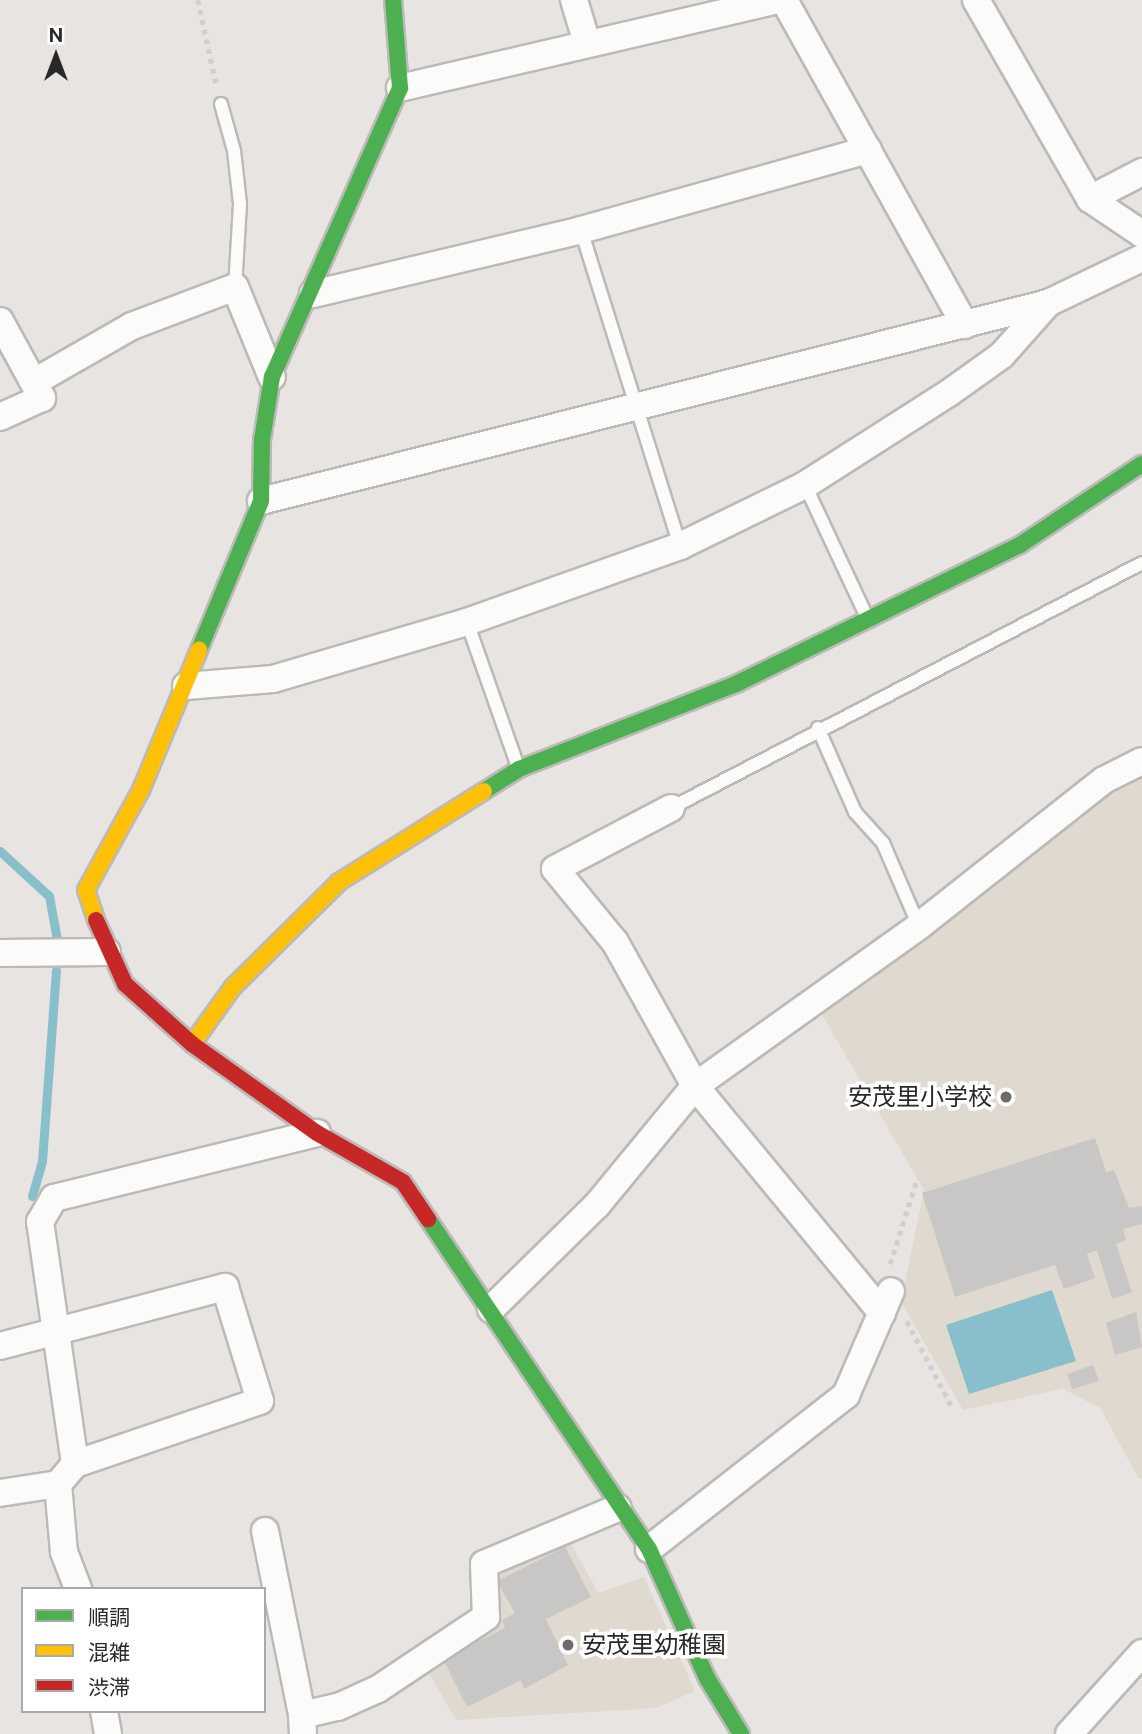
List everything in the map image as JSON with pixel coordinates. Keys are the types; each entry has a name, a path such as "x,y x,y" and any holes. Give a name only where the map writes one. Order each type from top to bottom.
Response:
{"street":[{"path":"393,0 400,88 313,294 272,377 262,440 261,501 141,790 86,890 107,952 125,984 192,1044 317,1133 403,1182 491,1309 618,1508 649,1549 707,1678 741,1734"},
{"path":"574,0 587,43"},
{"path":"400,88 778,0"},
{"path":"784,0 965,325"},
{"path":"976,0 1090,199 1142,234"},
{"path":"313,294 581,230 868,150"},
{"path":"1090,199 1142,172"},
{"path":"261,501 1048,303 1142,258"},
{"path":"36,381 132,326 235,287 272,377"},
{"path":"186,686 273,679 467,622 680,546 805,485 1002,355 1048,303"},
{"path":"0,321 36,381 42,398 0,418"},
{"path":"192,1044 233,987 339,882 519,769 738,682 1020,545 1142,464"},
{"path":"491,1309 597,1205 695,1086 919,926 1104,780 1142,761"},
{"path":"649,1549 846,1395 887,1302 695,1086 615,942 555,869 671,808"},
{"path":"0,953 107,952"},
{"path":"75,1464 52,1335 40,1222 54,1198 317,1133"},
{"path":"0,1346 52,1335 225,1287 260,1401 75,1464 58,1484 0,1493"},
{"path":"58,1484 64,1552 77,1587"},
{"path":"265,1531 302,1724 379,1689 486,1617 484,1564 618,1508"},
{"path":"1069,1734 1142,1653"},
{"path":"104,1713 108,1734"}],"lane":[{"path":"221,104 240,204 235,287"},
{"path":"581,230 633,408 680,546"},
{"path":"805,485 867,619"},
{"path":"671,808 818,728 1142,563"},
{"path":"467,622 519,769"},
{"path":"818,728 855,812 883,844 919,926"}],"path":[{"path":"198,0 221,104"},
{"path":"917,1178 890,1257 887,1302 952,1407"}],"shaded area":[{"name":"安茂里小学校","path":"1142,771 1142,1478 1139,1479 1100,1408 1063,1389 963,1410 901,1302 924,1190 822,1015 1105,789"},
{"name":"安茂里幼稚園","path":"568,1538 598,1593 644,1577 695,1691 656,1708 456,1720 426,1668 495,1622 493,1569"}],"water":[{"path":"1052,1290 1076,1361 969,1394 946,1325"}],"building":[{"path":"1095,1138 1106,1172 1114,1170 1129,1208 1142,1206 1142,1224 1123,1229 1126,1240 1116,1244 1132,1292 1112,1299 1097,1250 1087,1254 1095,1278 1064,1289 1055,1265 955,1297 922,1193"},
{"path":"1136,1312 1142,1347 1115,1355 1106,1323"},
{"path":"1093,1365 1099,1381 1072,1389 1067,1374"},
{"path":"565,1547 591,1597 546,1619 568,1665 524,1689 521,1680 467,1707 443,1659 505,1628 502,1620 515,1613 497,1581"}],"waterway":[{"path":"0,851 49,896 58,945"},
{"path":"32,1196 42,1161 56,971"}],"traffic: fast":[{"path":"199,650 261,501 262,440 272,377 400,88 393,0"},
{"path":"484,791 519,769 738,683 1020,545 1142,464"},
{"path":"428,1219 649,1549 707,1678 741,1734"}],"traffic: slow":[{"path":"96,920 86,890 141,790 199,650"},
{"path":"192,1044 233,987 339,882 484,791"}],"traffic: jam":[{"path":"96,920 125,984 192,1044 317,1133 403,1182 428,1219"}],"place":[{"name":"安茂里小学校","path":"1006,1097"},
{"name":"安茂里幼稚園","path":"568,1645"}]}
